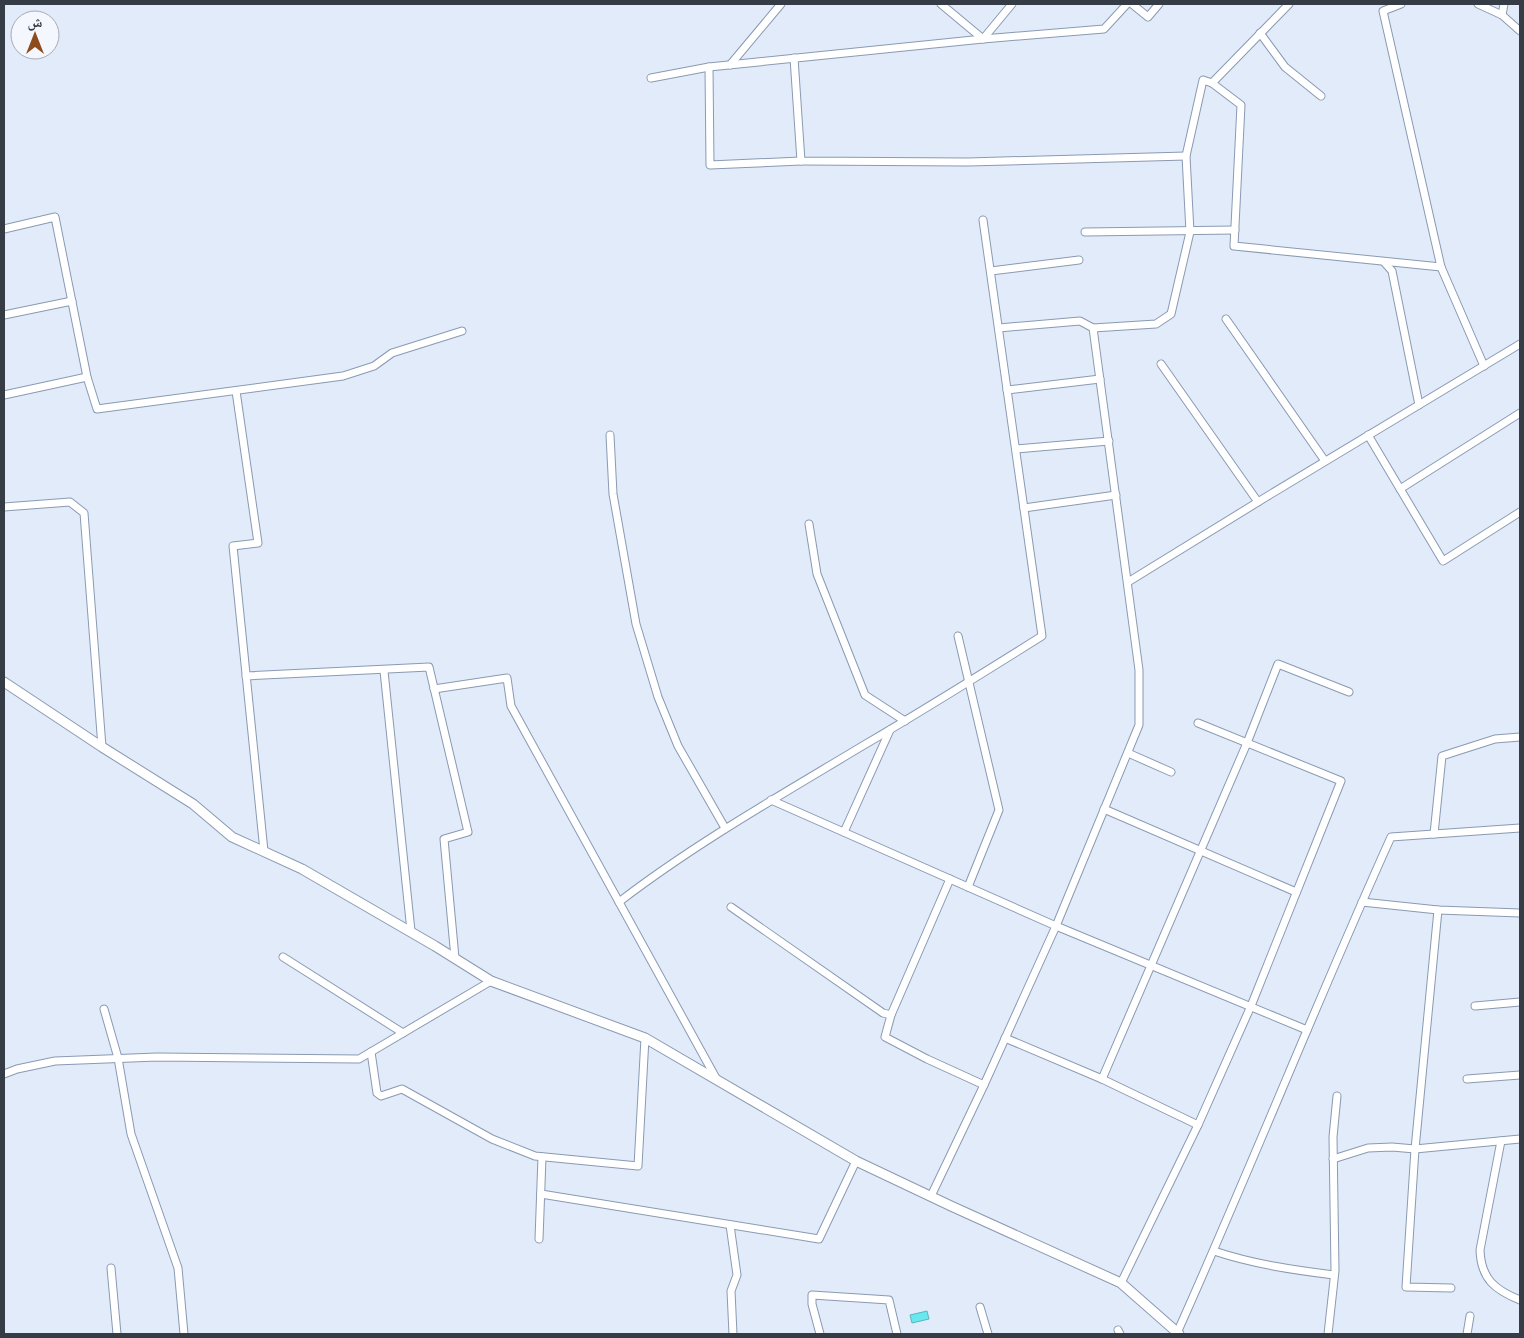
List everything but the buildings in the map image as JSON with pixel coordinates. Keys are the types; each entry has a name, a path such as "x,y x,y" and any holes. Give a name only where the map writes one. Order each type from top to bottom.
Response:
{"street":[{"path":"730,65 781,4"},
{"path":"941,4 983,39"},
{"path":"983,39 1012,4"},
{"path":"651,78 709,67 983,39 1104,29 1127,4"},
{"path":"1132,4 1148,17 1159,4"},
{"path":"1212,83 1289,4"},
{"path":"1401,4 1383,11 1441,268 1484,366"},
{"path":"1478,4 1502,15 1520,31"},
{"path":"1502,15 1504,4"},
{"path":"1260,33 1285,67 1321,96"},
{"path":"794,58 801,161"},
{"path":"709,67 710,165 801,161 968,162 1186,156"},
{"path":"999,328 1080,322 1093,328 1156,324 1171,314 1190,232 1186,156 1203,80 1212,83 1241,105 1234,246 1441,268"},
{"path":"4,229 55,217 86,377 97,409 343,376 374,366 392,353 462,332"},
{"path":"619,902 649,879 725,828 905,721 1042,636 983,220"},
{"path":"1085,232 1235,230"},
{"path":"991,271 1079,260"},
{"path":"1384,262 1392,272 1419,405"},
{"path":"4,315 72,301"},
{"path":"1226,319 1325,461"},
{"path":"931,1196 984,1086 1056,926 1139,725 1140,670 1093,328"},
{"path":"1128,582 1520,344"},
{"path":"1161,364 1258,502"},
{"path":"4,395 86,377"},
{"path":"1008,390 1100,379"},
{"path":"236,391 258,543 232,546 264,851"},
{"path":"1400,489 1520,413"},
{"path":"610,435 613,494 636,624 658,697 678,746 725,828"},
{"path":"1368,435 1443,561 1520,512"},
{"path":"1016,449 1109,441"},
{"path":"1024,508 1116,495"},
{"path":"4,506 70,502 84,513 102,747"},
{"path":"809,524 817,574 865,695 905,721"},
{"path":"958,636 999,810 968,887"},
{"path":"1102,1079 1247,743 1278,664 1349,692"},
{"path":"246,676 384,671 429,667 468,832 444,839 455,958"},
{"path":"384,671 410,932"},
{"path":"434,690 507,678 511,706 718,1080"},
{"path":"4,682 193,804 232,837 302,869 491,981 645,1038 856,1161 1121,1283 1178,1333 1391,837 1520,828"},
{"path":"1121,1283 1198,1126 1251,1006 1341,781 1198,723"},
{"path":"844,832 890,730"},
{"path":"1434,834 1442,756 1496,739 1520,737"},
{"path":"1128,753 1171,772"},
{"path":"771,800 1056,926 1307,1030"},
{"path":"1104,809 1296,892"},
{"path":"950,879 891,1015 885,1037 984,1086"},
{"path":"1362,902 1438,910 1520,913"},
{"path":"731,907 883,1013 891,1015"},
{"path":"1438,910 1415,1149 1406,1287 1451,1288"},
{"path":"283,957 402,1033"},
{"path":"4,1074 17,1068 55,1061 118,1058 359,1059 491,981"},
{"path":"1475,1006 1520,1002"},
{"path":"104,1009 118,1058 131,1134 178,1268 184,1334"},
{"path":"372,1052 378,1092 381,1096 402,1089 492,1139 535,1156 638,1166 645,1038"},
{"path":"1005,1038 1102,1079 1198,1126"},
{"path":"1467,1079 1520,1075"},
{"path":"1328,1334 1335,1271 1333,1136 1338,1096"},
{"path":"1333,1159 1368,1148 1392,1147 1415,1149 1520,1139"},
{"path":"1501,1141 1480,1250 1480,1265 1484,1274 1497,1288 1520,1300"},
{"path":"539,1240 542,1156"},
{"path":"541,1194 819,1240 856,1161"},
{"path":"730,1225 737,1275 730,1291 733,1334"},
{"path":"1214,1251 1237,1259 1334,1275"},
{"path":"111,1268 117,1334"},
{"path":"820,1334 812,1304 812,1295 888,1300 897,1334"},
{"path":"980,1308 988,1334"},
{"path":"1467,1334 1470,1316"}],"water":[{"path":"927,1311 929,1319 912,1323 910,1315"}]}
